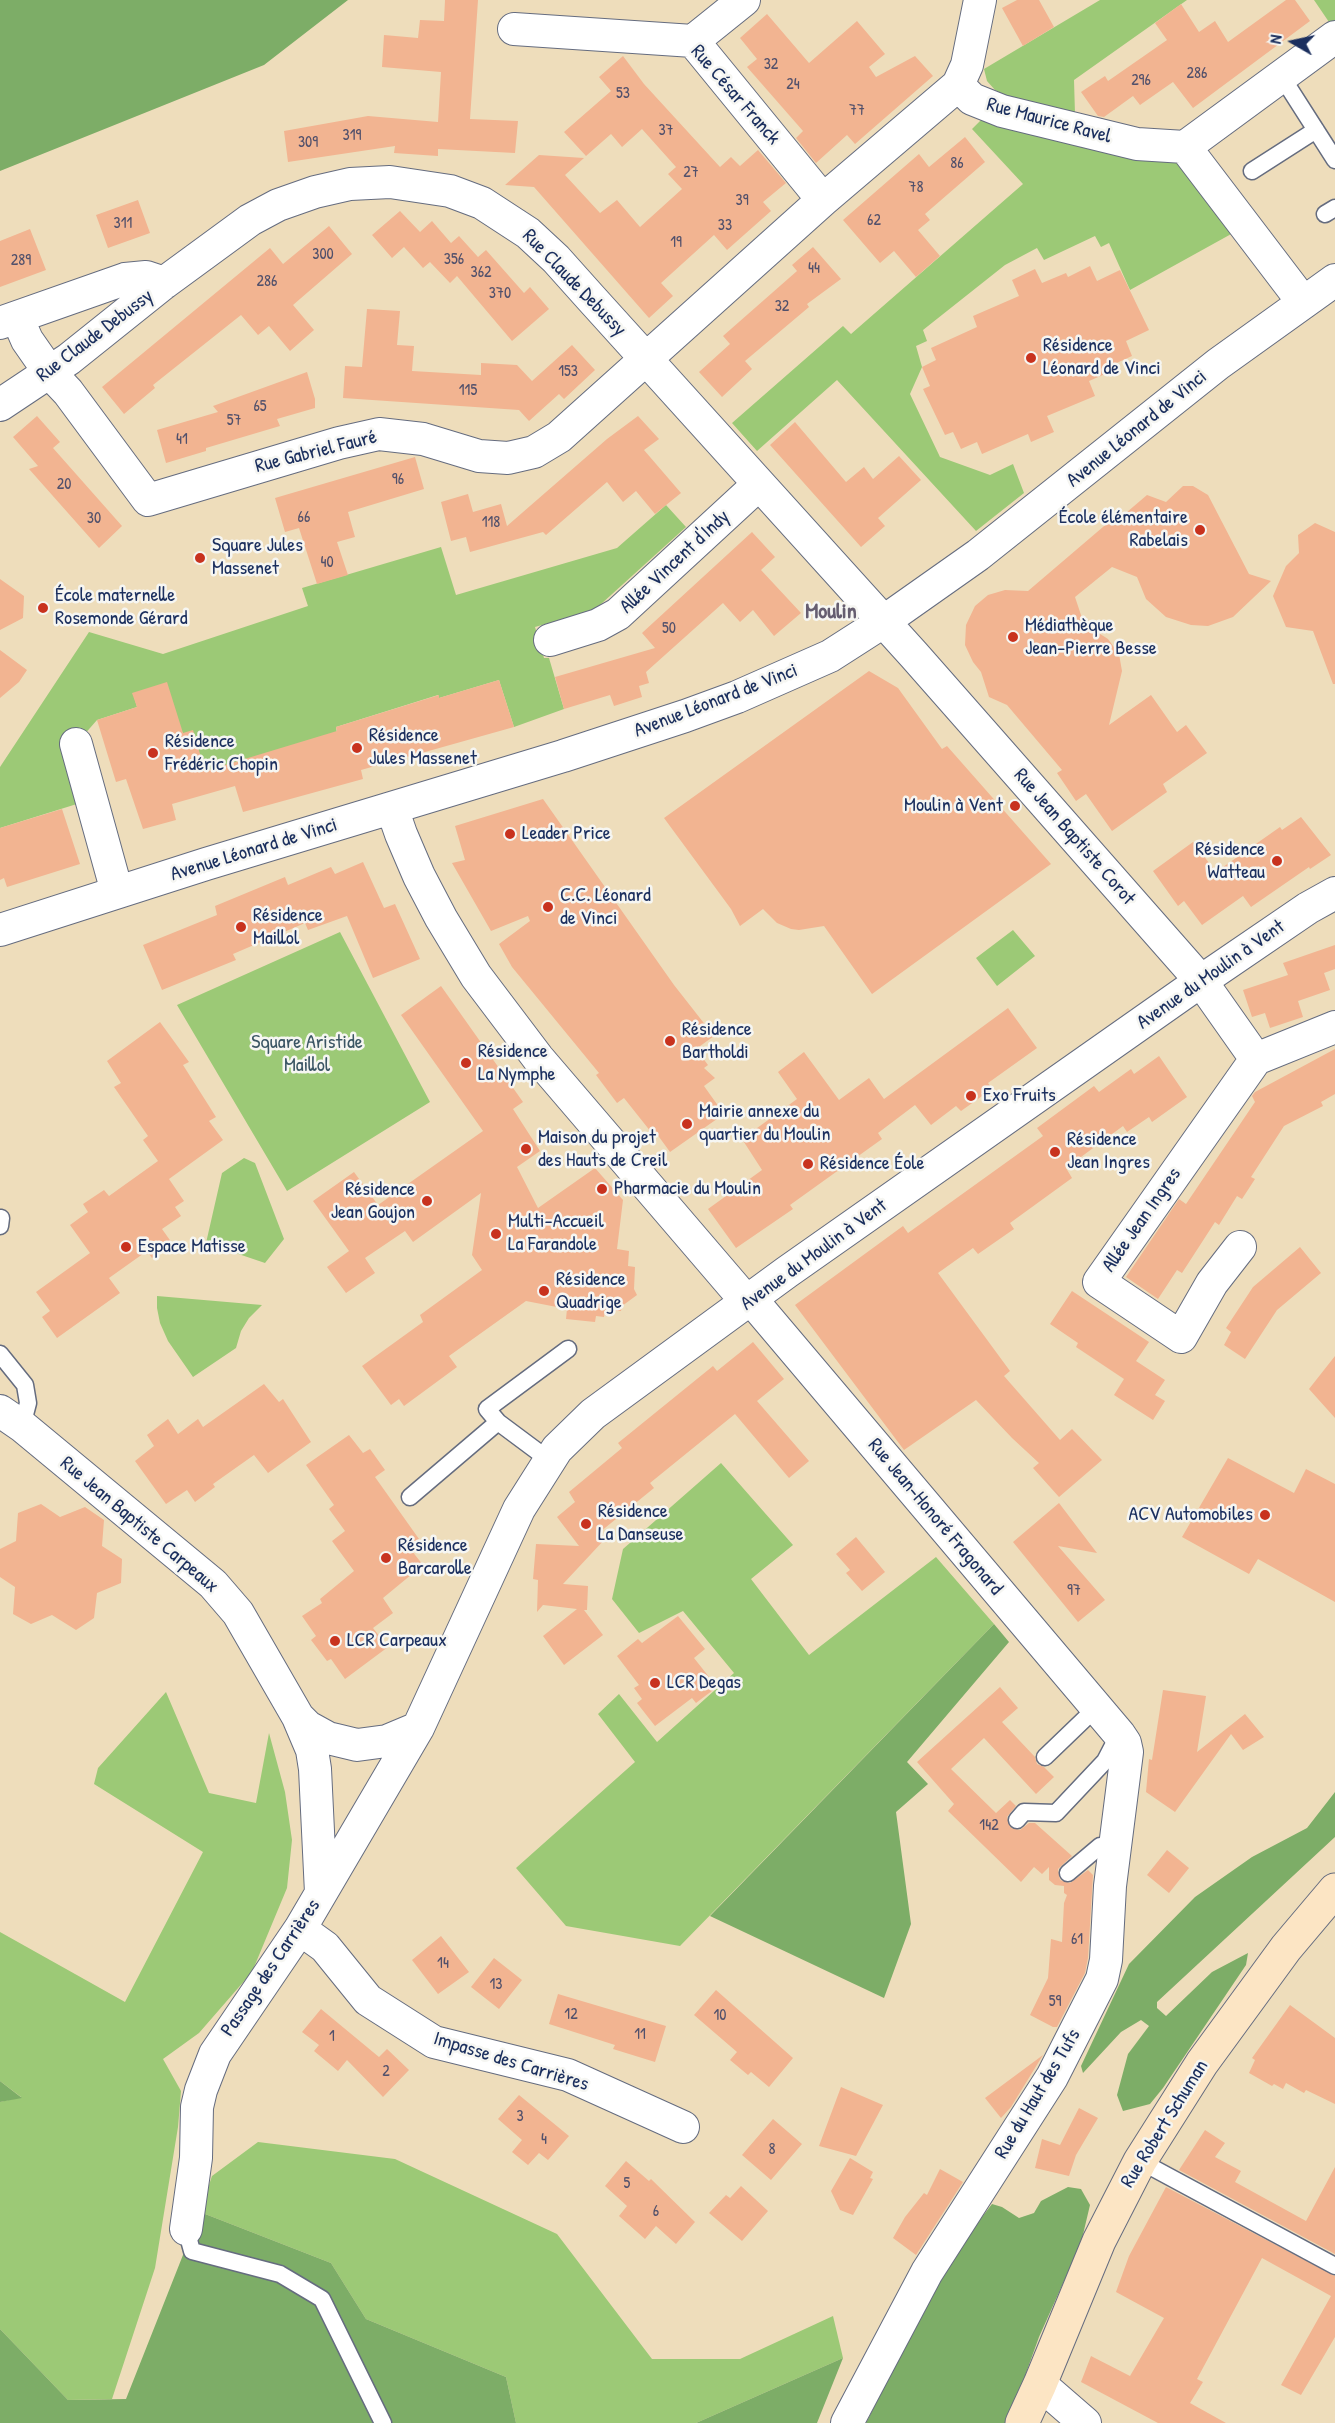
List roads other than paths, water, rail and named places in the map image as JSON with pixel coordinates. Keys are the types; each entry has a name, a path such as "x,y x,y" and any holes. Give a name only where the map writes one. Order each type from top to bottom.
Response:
{"main road":[{"name":"Rue Robert Schuman","path":"1022,2423 1041,2384 1099,2241 1140,2161 1202,2063 1286,1948 1335,1890"},
{"name":"Rue Robert Schuman","path":"1032,2423 1041,2384"}],"street":[{"path":"693,41 744,0"},
{"path":"647,359 823,200 958,86 968,65 980,0"},
{"name":"Rue César Franck","path":"514,29 693,41 823,200"},
{"path":"1303,302 1185,147 1335,38"},
{"name":"Rue Maurice Ravel","path":"958,86 972,99 1002,111 1137,144 1185,147"},
{"name":"Rue Claude Debussy","path":"0,405 50,373 164,283 250,220 287,201 350,184 390,182 414,184 464,196 499,213 528,233 556,259 883,622"},
{"path":"50,373 27,340 8,320 132,277 146,277 164,283"},
{"name":"Avenue Léonard de Vinci","path":"0,930 563,756 737,697 830,656 883,622 994,543 1218,364 1335,280"},
{"name":"Rue Gabriel Fauré","path":"50,373 68,392 148,500 339,443 379,434 423,439 480,456 508,459 522,456 559,438 647,359"},
{"name":"Allée Vincent d'Indy","path":"550,640 598,625 618,614 759,484"},
{"name":"Rue Jean Baptiste Corot","path":"883,622 1201,981 1256,1059"},
{"path":"76,744 117,892"},
{"name":"Rue Jean-Honoré Fragonard","path":"392,807 419,876 445,925 481,982 548,1070 1119,1734"},
{"name":"Avenue du Moulin à Vent","path":"418,1728 508,1529 549,1460 574,1431 787,1272 1201,981 1308,908 1335,893"},
{"path":"1256,1059 1335,1027"},
{"name":"Allée Jean Ingres","path":"1240,1247 1212,1283 1181,1337 1099,1282 1256,1059"},
{"name":"Rue Jean Baptiste Carpeaux","path":"11,1418 213,1584 238,1613 298,1717 314,1759 321,1893"},
{"name":"Rue Jean Baptiste Carpeaux","path":"298,1717 315,1732 341,1742 357,1745 387,1741 418,1728"},
{"name":"Passage des Carrières","path":"186,2229 196,2158 197,2107 207,2071 223,2040 300,1929 418,1728"},
{"name":"Rue du Haut des Tufs","path":"847,2423 927,2272 1030,2112 1067,2050 1102,1979 1127,1762 1125,1743 1119,1734"},
{"name":"Impasse des Carrières","path":"300,1929 325,1947 368,2000 434,2042 568,2075 683,2127"},
{"path":"1041,2384 1085,2423"}],"lane":[{"path":"1282,77 1335,160"},
{"path":"1252,171 1316,129"},
{"path":"549,1460 498,1422 487,1409 568,1349"},
{"path":"0,1354 25,1385 28,1403 11,1418"},
{"path":"410,1497 498,1422"},
{"path":"1045,1757 1096,1708"},
{"path":"1017,1820 1024,1812 1056,1813 1105,1761 1119,1734"},
{"path":"1068,1873 1100,1846 1116,1846"},
{"path":"1140,2161 1335,2266"},
{"path":"186,2229 192,2251 280,2274 322,2299 383,2423"}],"place":[{"name":"Résidence Léonard de Vinci","path":"1031,358"},
{"name":"École élémentaire Rabelais","path":"1200,530"},
{"name":"Square Jules Massenet","path":"200,558"},
{"name":"École maternelle Rosemonde Gérard","path":"43,608"},
{"name":"Médiathèque Jean-Pierre Besse","path":"1013,637"},
{"name":"Résidence Jules Massenet","path":"357,748"},
{"name":"Résidence Frédéric Chopin","path":"153,753"},
{"name":"Moulin à Vent","path":"1015,806"},
{"name":"Leader Price","path":"510,834"},
{"name":"Résidence Watteau","path":"1277,861"},
{"name":"C.C. Léonard de Vinci","path":"548,907"},
{"name":"Résidence Maillol","path":"241,927"},
{"name":"Résidence Bartholdi","path":"670,1041"},
{"name":"Résidence La Nymphe","path":"466,1063"},
{"name":"Exo Fruits","path":"971,1096"},
{"name":"Mairie annexe du quartier du Moulin","path":"687,1124"},
{"name":"Maison du projet des Hauts de Creil","path":"526,1149"},
{"name":"Résidence Jean Ingres","path":"1055,1152"},
{"name":"Résidence Éole","path":"808,1164"},
{"name":"Pharmacie du Moulin","path":"602,1189"},
{"name":"Résidence Jean Goujon","path":"427,1201"},
{"name":"Multi-Accueil La Farandole","path":"496,1234"},
{"name":"Espace Matisse","path":"126,1247"},
{"name":"Résidence Quadrige","path":"544,1291"},
{"name":"ACV Automobiles","path":"1265,1515"},
{"name":"Résidence La Danseuse","path":"586,1524"},
{"name":"Résidence Barcarolle","path":"386,1558"},
{"name":"LCR Carpeaux","path":"335,1641"},
{"name":"LCR Degas","path":"655,1683"}],"district":[{"name":"Moulin","path":"831,612"}],"park label":[{"name":"Square Aristide Maillol","path":"307,1054"}]}
